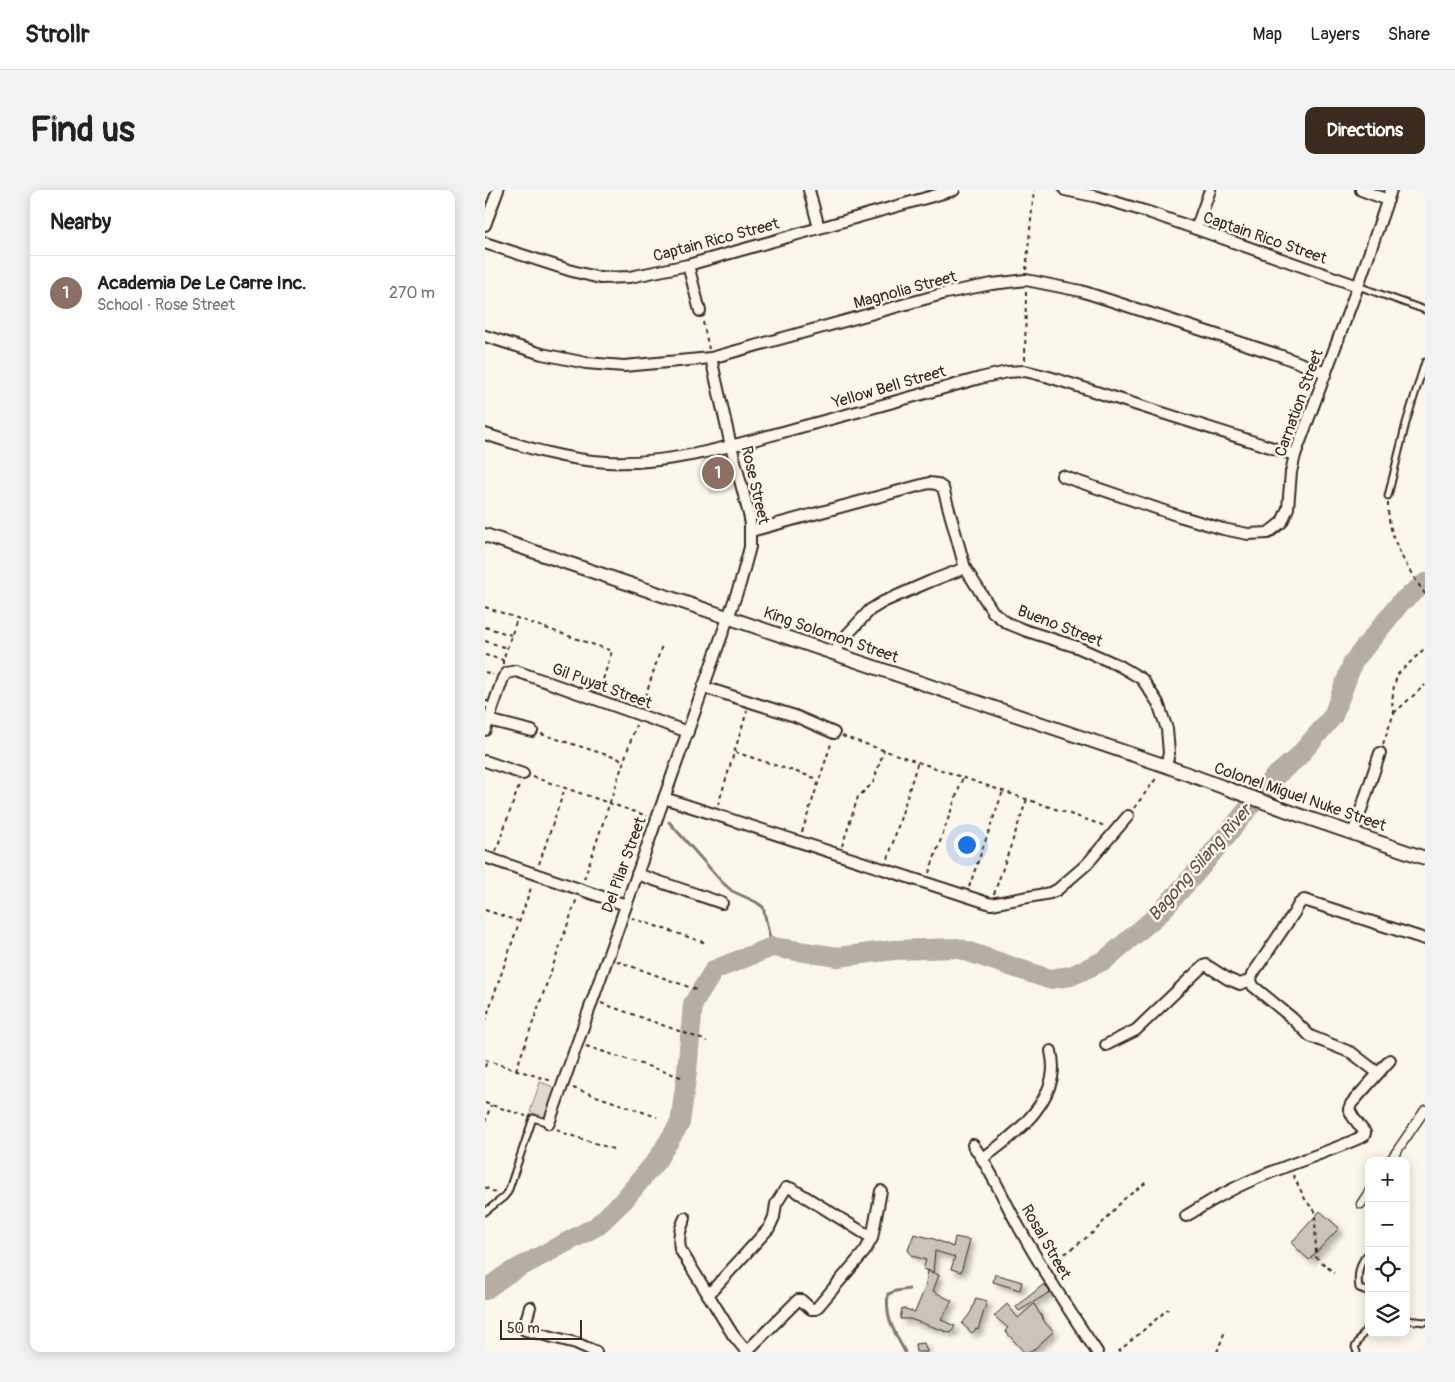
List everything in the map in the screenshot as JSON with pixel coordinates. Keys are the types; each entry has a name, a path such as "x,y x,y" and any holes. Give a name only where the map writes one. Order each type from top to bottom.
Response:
{"street":[{"path":"485,225 498,190"},
{"path":"809,190 819,228"},
{"name":"Captain Rico Street","path":"485,243 600,278 629,277 688,265 954,190"},
{"name":"Captain Rico Street","path":"1065,190 1098,197 1196,229 1358,286"},
{"path":"1196,229 1210,190"},
{"path":"1361,190 1387,200"},
{"name":"Carnation Street","path":"1062,476 1223,529 1248,534 1268,533 1282,522 1289,508 1291,472 1295,455 1358,286 1391,190"},
{"path":"688,265 700,311"},
{"name":"Magnolia Street","path":"485,336 543,354 586,364 624,366 711,358 946,293 992,284 1026,280 1081,291 1279,355 1326,373"},
{"name":"Rose Street","path":"711,358 731,446 744,490 751,531 746,564 728,617"},
{"name":"Yellow Bell Street","path":"485,434 557,456 606,462 669,459 731,446 980,378 1007,372 1025,371 1295,455"},
{"name":"Bueno Street","path":"751,531 929,483 937,484 943,488 965,568 993,612 1007,623 1077,647 1120,666 1142,679 1158,703 1167,729 1169,753 1166,766"},
{"name":"King Solomon Street","path":"485,535 1166,766"},
{"path":"834,653 845,637 870,610 891,598 965,568"},
{"name":"Del Pilar Street","path":"549,1123 728,617"},
{"name":"Gil Puyat Street","path":"507,673 516,671 688,732"},
{"path":"507,673 489,706 487,725 532,731"},
{"path":"703,687 795,716 834,733"},
{"path":"1353,834 1380,753"},
{"path":"485,761 523,774"},
{"name":"Colonel Miguel Nuke Street","path":"1166,766 1299,815 1425,858"},
{"path":"664,798 991,904 1057,890 1087,864 1128,816"},
{"path":"489,858 580,889 624,910"},
{"path":"637,874 722,903"},
{"path":"1378,1073 1352,1053 1310,1036 1292,1018 1253,986 1252,975 1299,904 1304,900 1425,939"},
{"path":"1106,1045 1135,1030 1206,965 1227,979 1240,984 1251,980"},
{"path":"983,1158 1005,1142 1021,1126 1048,1091 1053,1064 1051,1051"},
{"path":"1185,1216 1231,1190 1257,1178 1343,1146 1365,1135 1349,1109 1351,1104 1390,1060"},
{"path":"1393,1157 1425,1110"},
{"name":"Rosal Street","path":"973,1145 983,1158 1020,1229 1043,1268 1097,1352"},
{"path":"707,1295 769,1228 774,1217 776,1204 786,1188 796,1191 872,1238"},
{"path":"685,1218 678,1240 680,1249 733,1335 747,1352 799,1300 811,1309 816,1309 863,1255 872,1238 881,1191"},
{"path":"1361,1204 1365,1198"},
{"path":"530,1307 524,1329 576,1343 596,1352"}],"lane":[{"name":"Captain Rico Street","path":"1358,286 1425,310"},
{"path":"1388,496 1406,423 1425,362"},
{"path":"485,1212 504,1197 512,1184 533,1118 549,1123"},
{"path":"1365,1256 1361,1262 1359,1282 1359,1288 1365,1290"},
{"path":"1410,1320 1425,1322"},
{"path":"1357,1352 1355,1347 1365,1331"}],"path":[{"path":"1025,371 1026,280 1034,190"},
{"path":"700,311 711,358"},
{"path":"1388,496 1387,517 1394,541 1405,564 1425,594"},
{"path":"485,612 486,608 613,651 597,700"},
{"path":"507,673 503,668 503,660 517,619"},
{"path":"485,627 511,636"},
{"path":"485,641 507,648"},
{"path":"516,1070 580,889 662,645"},
{"path":"1380,753 1393,713 1394,685 1398,674 1425,648"},
{"path":"485,654 503,660"},
{"path":"1393,713 1425,685"},
{"path":"715,814 750,702"},
{"path":"532,731 624,760"},
{"path":"798,841 834,733 1117,830"},
{"path":"839,854 858,796 873,783 884,750"},
{"path":"735,752 819,779"},
{"path":"884,869 919,761"},
{"path":"1128,816 1166,766"},
{"path":"489,858 523,774 656,819"},
{"path":"925,882 963,777"},
{"path":"485,1021 565,788"},
{"path":"966,896 1003,791"},
{"path":"991,904 1027,799"},
{"path":"485,910 519,922"},
{"path":"624,910 706,943"},
{"path":"607,957 697,990"},
{"path":"592,1000 707,1041"},
{"path":"485,1010 489,1011"},
{"path":"577,1043 681,1077"},
{"path":"485,1067 487,1060"},
{"path":"485,1103 533,1118"},
{"path":"485,1122 491,1104"},
{"path":"549,1123 564,1133 613,1149"},
{"path":"1289,1166 1306,1201 1315,1211 1316,1257 1334,1273"},
{"path":"1043,1268 1095,1231 1124,1199 1148,1181"},
{"path":"485,1187 504,1197"},
{"path":"1119,1352 1168,1309"},
{"path":"1217,1352 1225,1331"}],"shaded area":[{"path":"727,451 736,489 710,495 700,457"},
{"path":"540,1082 557,1088 547,1118 530,1112"}],"building":[{"path":"1320,1211 1339,1228 1309,1260 1291,1243"},
{"path":"914,1234 934,1239 953,1247 955,1237 970,1240 961,1272 951,1269 955,1257 935,1251 933,1272 923,1269 926,1260 912,1256 908,1250"},
{"path":"928,1271 939,1275 933,1291 952,1301 941,1320 955,1326 951,1333 910,1319 900,1319 902,1308 915,1312 925,1288"},
{"path":"995,1274 1022,1282 1020,1290 993,1282"},
{"path":"1044,1284 1050,1292 1019,1311 1016,1307"},
{"path":"976,1298 987,1301 978,1330 976,1329 972,1333 962,1324 971,1312"},
{"path":"1007,1304 1018,1318 1034,1304 1046,1324 1054,1331 1031,1352 1024,1352 1005,1331 1008,1328 994,1316"},
{"path":"924,1343 927,1352 916,1352 915,1344"}],"waterway":[{"name":"Bagong Silang River","path":"485,1290 507,1274 597,1226 623,1201 657,1160 680,1123 693,1004 714,970 772,947 838,957 894,950 957,948 1049,979 1071,976 1105,960 1159,914 1201,867 1272,779 1298,757 1333,716 1353,662 1401,602 1425,583"},
{"path":"669,822 722,882 732,891 763,907 772,947"},
{"path":"905,1352 891,1324 887,1303 888,1294 909,1289"}],"place":[{"name":"Academia De Le Carre Inc.","path":"718,473"}]}
